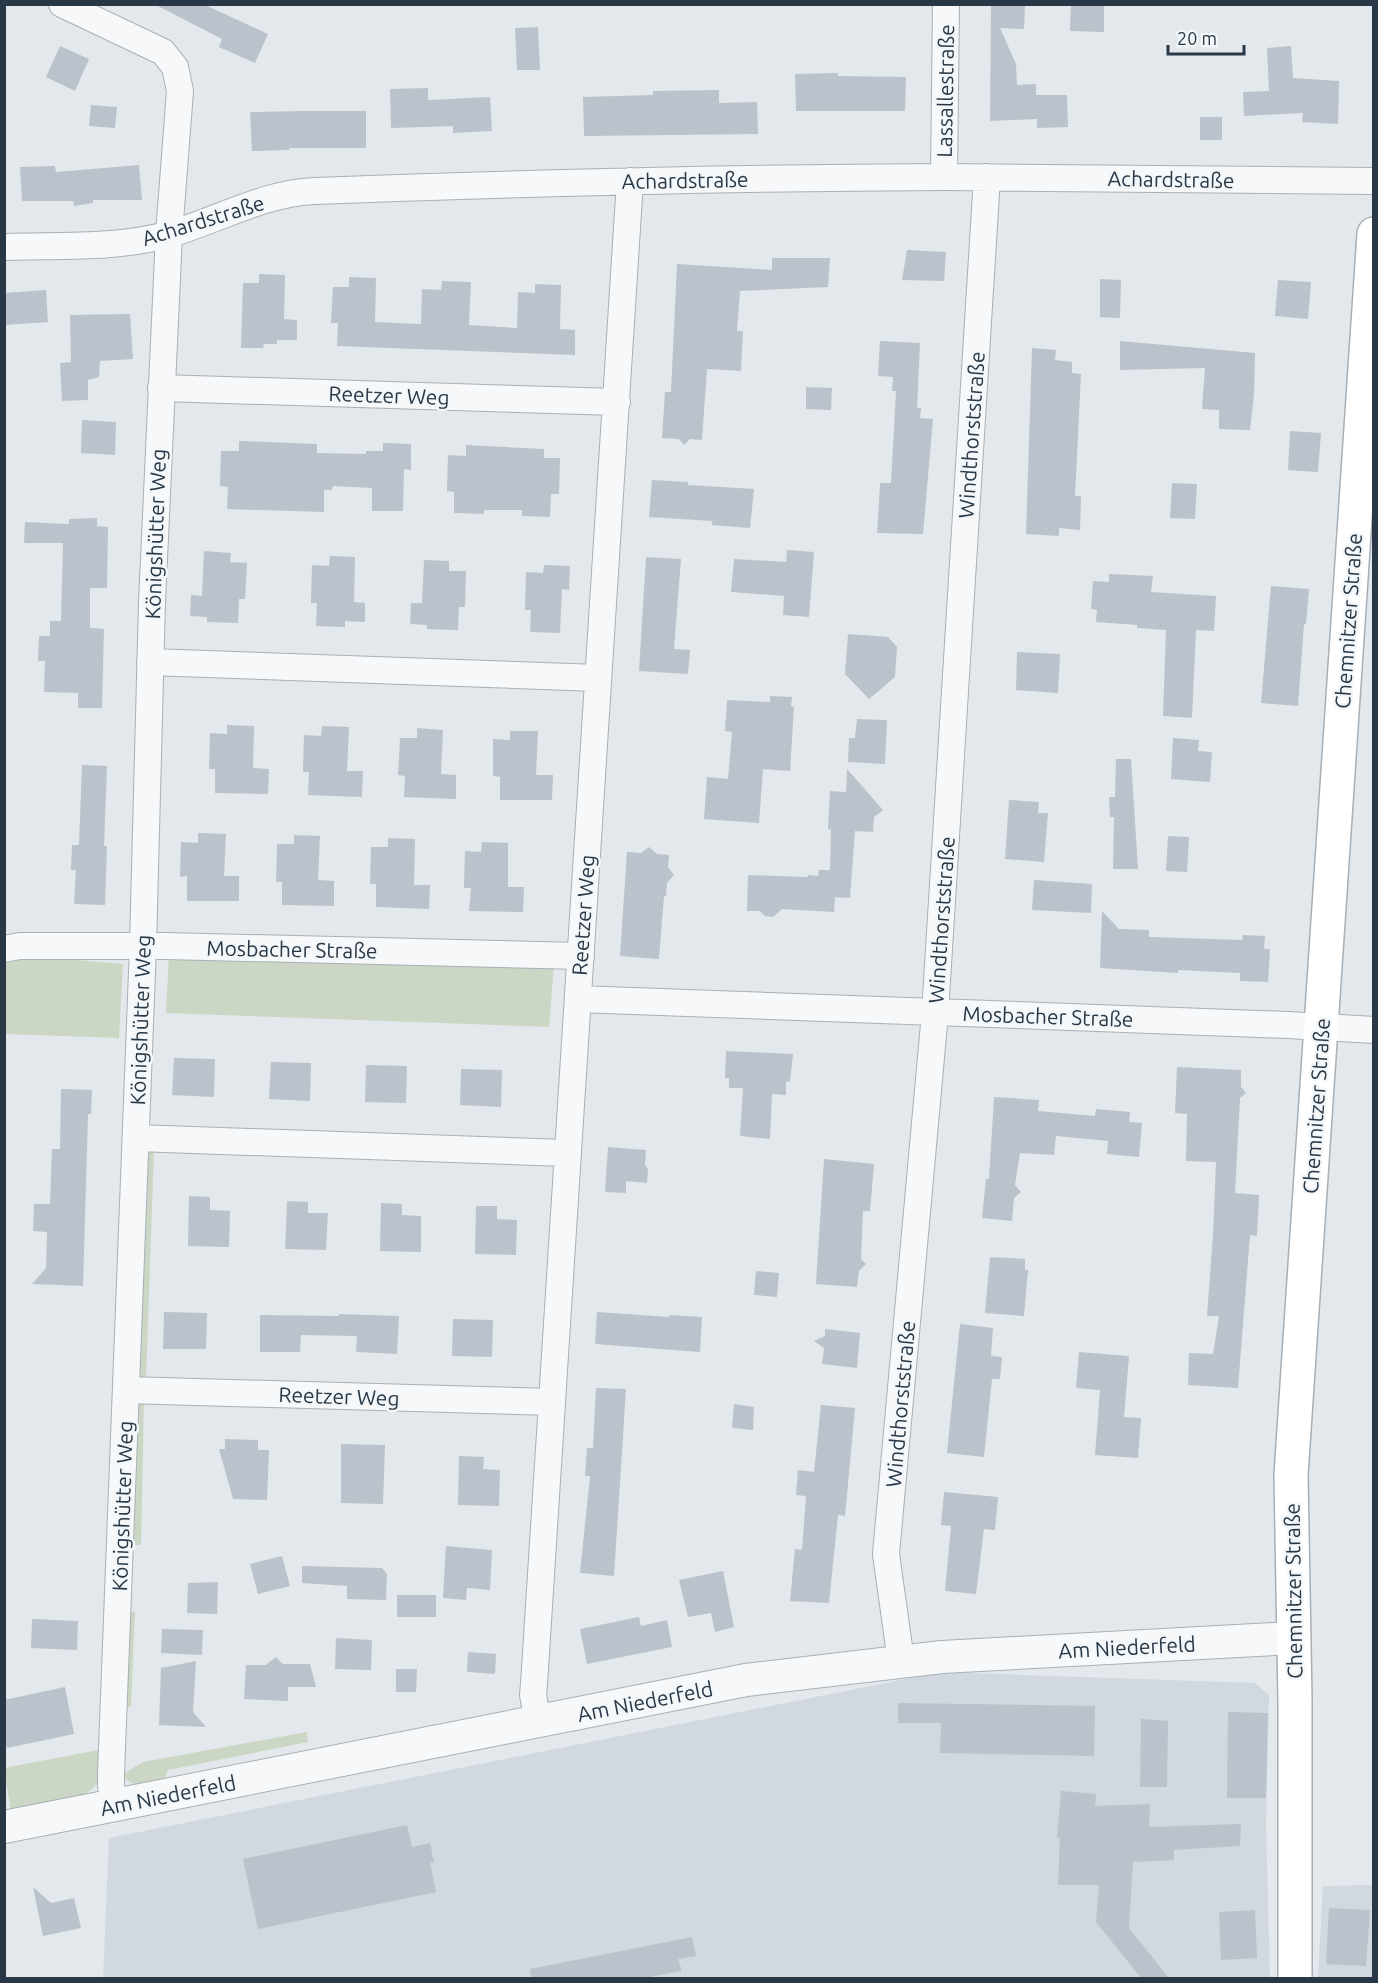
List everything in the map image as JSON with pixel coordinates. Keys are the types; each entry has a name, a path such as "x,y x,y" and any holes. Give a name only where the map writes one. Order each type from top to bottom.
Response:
{"main road":[{"name":"Chemnitzer Straße","path":"1295,1978 1291,1475 1374,234"}],"street":[{"name":"Königshütter Weg","path":"62,4 163,52 175,67 180,91 169,234 150,662 143,946 111,1774 114,1806"},
{"name":"Lassallestraße","path":"944,177 946,4"},
{"name":"Achardstraße","path":"4,247 125,242 169,234 257,202 310,191 630,181 944,177 1374,181"},
{"name":"Windthorststraße","path":"901,1661 886,1554 935,1012 987,177"},
{"name":"Reetzer Weg","path":"538,1722 533,1695 630,181"},
{"name":"Reetzer Weg","path":"161,388 617,402"},
{"path":"150,662 598,678"},
{"name":"Mosbacher Straße","path":"4,949 20,946 143,946 581,956"},
{"name":"Mosbacher Straße","path":"578,999 1321,1026 1374,1030"},
{"path":"136,1138 567,1153"},
{"name":"Reetzer Weg","path":"127,1390 551,1402"},
{"name":"Am Niederfeld","path":"4,1827 746,1680 942,1657 1293,1638"}],"shaded area":[{"path":"941,1672 1255,1683 1269,1695 1266,1824 1270,1978 103,1978 109,1838"},
{"path":"1373,1885 1373,1978 1318,1978 1323,1886"}],"green space":[{"path":"169,955 554,965 549,1027 166,1013"},
{"path":"41,957 123,964 119,1038 5,1034 4,963"},
{"path":"154,1150 146,1381 136,1374 144,1155"},
{"path":"144,1401 141,1545 135,1545 129,1542 134,1408"},
{"path":"135,1611 131,1708 122,1703 125,1615"},
{"path":"307,1732 308,1742 168,1770 164,1780 153,1783 131,1783 123,1774 143,1762"},
{"path":"104,1749 100,1782 82,1797 11,1812 4,1768"}],"building":[{"path":"154,4 203,4 268,34 255,63 219,47 222,39"},
{"path":"991,4 1025,4 1024,29 1000,28 1016,64 1017,85 1036,84 1036,95 1067,95 1068,127 1037,128 1037,119 990,121"},
{"path":"1071,4 1104,4 1104,32 1070,31"},
{"path":"538,27 540,70 517,70 515,28"},
{"path":"60,46 89,59 75,91 46,77"},
{"path":"1291,46 1293,78 1339,81 1338,124 1302,122 1303,113 1244,116 1243,92 1269,91 1267,48"},
{"path":"838,73 838,76 906,77 905,111 796,111 795,74"},
{"path":"428,88 428,100 490,97 492,131 453,133 453,126 391,128 390,89"},
{"path":"719,90 719,103 757,102 758,134 584,136 583,97 653,95 653,91"},
{"path":"91,105 117,107 115,128 89,126"},
{"path":"366,111 366,148 289,148 289,150 252,151 250,112"},
{"path":"1200,117 1222,117 1222,140 1200,140"},
{"path":"139,165 142,200 93,200 93,203 74,206 73,201 22,201 20,167 55,166 56,172"},
{"path":"907,250 946,252 944,281 902,280"},
{"path":"772,258 830,258 828,287 740,291 737,331 743,331 741,371 707,369 702,440 690,439 684,445 679,439 662,438 665,392 671,392 677,264 772,270"},
{"path":"259,274 285,275 284,319 297,320 297,340 277,340 277,344 264,344 263,348 241,348 243,283 259,283"},
{"path":"349,277 376,278 375,322 421,324 422,289 441,290 442,281 471,282 469,325 517,328 518,292 535,293 535,284 561,285 560,329 575,330 575,355 337,346 338,323 331,323 333,287 349,287"},
{"path":"1100,279 1121,280 1120,318 1100,317"},
{"path":"1278,280 1311,282 1308,319 1275,316"},
{"path":"46,290 48,322 4,325 4,293"},
{"path":"130,314 133,359 100,361 99,377 88,380 88,400 62,401 60,363 71,362 70,315"},
{"path":"880,341 920,343 917,408 921,408 920,418 933,419 923,534 877,533 880,483 891,483 896,391 892,391 893,377 878,376"},
{"path":"1120,341 1255,353 1250,430 1219,429 1219,410 1202,409 1205,368 1120,370"},
{"path":"1032,348 1056,350 1055,360 1072,362 1072,373 1081,374 1075,496 1081,496 1080,530 1059,528 1059,536 1026,534"},
{"path":"806,387 832,388 831,410 806,409"},
{"path":"82,420 116,422 115,455 81,453"},
{"path":"1290,431 1321,433 1318,472 1288,470"},
{"path":"239,441 317,444 317,453 366,454 366,451 383,451 383,443 411,444 411,470 404,469 403,511 372,511 372,488 333,486 332,490 324,490 324,512 227,509 228,487 220,486 221,451 239,451"},
{"path":"466,445 544,449 544,458 560,458 559,494 551,494 550,517 522,516 522,510 484,510 484,514 454,513 454,492 447,491 448,455 466,456"},
{"path":"652,480 688,482 688,485 754,489 750,528 712,525 712,521 649,517"},
{"path":"1172,483 1197,484 1195,519 1170,518"},
{"path":"97,518 97,526 108,527 107,588 90,588 90,628 104,629 102,708 78,708 78,693 44,692 45,661 38,661 39,636 50,636 50,621 61,621 63,543 24,543 25,522 69,524 69,519"},
{"path":"787,550 814,552 809,617 783,615 784,596 731,592 734,559 786,562"},
{"path":"204,551 231,553 230,562 247,563 245,599 239,599 238,623 207,622 207,617 190,616 191,595 202,596"},
{"path":"330,556 355,557 354,602 365,603 365,622 345,621 345,627 316,626 317,603 311,603 312,565 329,566"},
{"path":"646,557 681,559 674,649 690,650 688,674 639,671"},
{"path":"424,560 449,561 449,571 466,571 465,607 459,607 458,630 427,629 427,625 410,624 411,603 422,603"},
{"path":"544,565 570,566 569,590 562,589 560,633 530,632 531,610 525,610 526,572 543,573"},
{"path":"1109,574 1153,576 1151,592 1216,596 1214,631 1196,630 1192,718 1163,716 1166,630 1096,622 1097,610 1091,609 1093,581 1109,582"},
{"path":"1271,586 1309,589 1298,706 1261,703"},
{"path":"848,634 888,637 897,647 895,677 869,699 845,674"},
{"path":"1017,652 1060,654 1058,693 1016,690"},
{"path":"770,696 792,697 791,706 794,707 790,771 763,769 759,823 704,819 707,777 728,779 732,732 725,731 727,700 770,702"},
{"path":"857,719 887,720 885,764 848,762 849,738 855,738"},
{"path":"227,725 254,726 253,768 269,769 268,794 215,793 215,769 209,769 210,733 227,734"},
{"path":"322,726 349,727 347,771 363,771 362,797 308,795 309,772 303,772 304,735 321,736"},
{"path":"417,728 443,730 441,774 456,775 456,799 404,797 405,776 398,775 400,738 417,738"},
{"path":"510,731 538,731 536,775 553,775 552,800 500,800 500,777 493,776 493,739 510,740"},
{"path":"1173,738 1199,740 1198,751 1212,752 1210,782 1171,779"},
{"path":"1116,759 1131,759 1138,869 1113,869 1114,817 1110,817 1109,797 1115,797"},
{"path":"82,765 107,766 104,846 107,846 105,905 74,904 76,870 71,870 72,845 79,845"},
{"path":"847,769 883,810 874,817 873,832 855,831 850,898 835,897 834,912 782,909 773,917 765,916 760,911 747,911 748,875 808,877 808,875 818,876 819,870 830,870 831,830 828,829 830,791 846,792"},
{"path":"1009,800 1039,802 1038,813 1048,813 1044,862 1005,859"},
{"path":"198,833 226,834 224,876 239,876 239,901 187,901 187,876 180,877 181,842 198,843"},
{"path":"294,835 320,836 318,880 334,881 334,906 282,905 282,882 276,882 277,844 294,844"},
{"path":"1168,836 1189,837 1187,872 1166,871"},
{"path":"388,838 415,839 414,885 430,885 429,909 376,907 376,884 370,884 371,847 388,847"},
{"path":"482,842 508,843 508,887 524,887 523,912 469,911 471,888 464,888 465,851 481,852"},
{"path":"649,847 657,854 669,855 668,867 674,875 667,883 666,896 664,896 659,959 620,956 627,852 641,853"},
{"path":"1034,880 1092,884 1091,913 1032,910"},
{"path":"1102,911 1119,929 1149,930 1149,937 1242,940 1243,935 1265,936 1264,949 1270,949 1268,982 1240,981 1240,973 1178,970 1178,973 1100,968"},
{"path":"726,1051 793,1054 790,1081 786,1082 786,1095 772,1094 770,1139 740,1136 743,1088 729,1088 729,1078 725,1078"},
{"path":"174,1058 215,1059 214,1097 172,1095"},
{"path":"271,1062 311,1063 310,1101 269,1099"},
{"path":"366,1065 407,1066 406,1103 365,1102"},
{"path":"1177,1067 1241,1070 1241,1087 1246,1093 1240,1098 1235,1193 1259,1195 1257,1236 1250,1235 1238,1388 1188,1385 1189,1353 1213,1354 1219,1316 1207,1316 1216,1162 1186,1161 1187,1114 1175,1113"},
{"path":"461,1069 502,1070 501,1107 460,1105"},
{"path":"61,1089 92,1090 91,1114 88,1114 83,1286 32,1284 46,1268 47,1232 33,1231 34,1204 50,1204 52,1149 60,1149"},
{"path":"994,1097 1039,1100 1038,1111 1095,1116 1096,1109 1130,1112 1129,1122 1142,1123 1139,1157 1107,1154 1108,1141 1056,1136 1054,1155 1020,1153 1015,1185 1021,1192 1014,1198 1012,1221 982,1218 986,1179 989,1179"},
{"path":"608,1147 646,1150 647,1183 626,1181 626,1193 605,1192"},
{"path":"824,1159 874,1164 870,1211 863,1211 861,1259 866,1264 859,1271 857,1287 816,1284"},
{"path":"189,1196 210,1197 210,1210 230,1211 229,1247 188,1246"},
{"path":"287,1201 308,1202 308,1213 328,1213 326,1250 285,1249"},
{"path":"381,1203 402,1204 402,1215 421,1216 421,1252 380,1251"},
{"path":"476,1206 497,1206 497,1219 517,1220 516,1255 475,1254"},
{"path":"990,1257 1025,1259 1025,1270 1028,1270 1024,1316 985,1313"},
{"path":"756,1271 779,1273 777,1297 754,1295"},
{"path":"164,1312 207,1313 206,1349 163,1349"},
{"path":"597,1312 702,1317 700,1352 595,1344"},
{"path":"339,1314 399,1316 397,1354 356,1352 357,1336 301,1335 300,1352 260,1352 260,1315 339,1316"},
{"path":"453,1319 493,1320 492,1357 452,1356"},
{"path":"960,1324 993,1328 991,1356 1002,1357 1000,1379 992,1379 984,1457 947,1453"},
{"path":"825,1329 860,1333 857,1368 822,1364 824,1348 814,1341 825,1336"},
{"path":"1079,1352 1129,1356 1124,1417 1141,1418 1138,1458 1095,1455 1100,1390 1076,1388"},
{"path":"596,1388 626,1389 614,1576 580,1573 590,1476 585,1476 587,1448 593,1448"},
{"path":"734,1404 754,1407 753,1430 732,1428"},
{"path":"821,1405 855,1408 845,1516 838,1515 829,1603 790,1601 795,1549 802,1550 806,1496 796,1495 798,1470 814,1472"},
{"path":"225,1439 258,1440 258,1450 269,1450 267,1500 233,1499 219,1449 225,1449"},
{"path":"341,1444 385,1445 383,1504 341,1503"},
{"path":"459,1456 484,1457 483,1469 500,1470 499,1506 458,1505"},
{"path":"944,1492 998,1497 995,1530 984,1529 976,1594 945,1591 951,1526 941,1525"},
{"path":"446,1546 492,1550 490,1590 467,1588 466,1600 443,1598"},
{"path":"282,1556 290,1586 258,1594 250,1564"},
{"path":"302,1566 382,1568 387,1574 386,1600 347,1599 347,1586 302,1583"},
{"path":"723,1571 734,1627 715,1632 711,1613 688,1617 679,1580"},
{"path":"218,1582 217,1614 187,1613 188,1583"},
{"path":"397,1595 436,1595 436,1617 397,1617"},
{"path":"639,1617 641,1626 667,1620 672,1647 587,1664 580,1629"},
{"path":"32,1619 78,1621 77,1650 31,1648"},
{"path":"162,1629 203,1630 202,1655 161,1653"},
{"path":"336,1638 372,1640 371,1670 335,1669"},
{"path":"468,1652 496,1654 495,1674 467,1672"},
{"path":"276,1657 283,1664 310,1664 316,1687 288,1687 288,1701 244,1699 246,1665 266,1665"},
{"path":"196,1661 193,1712 206,1727 159,1725 161,1668"},
{"path":"396,1669 417,1669 416,1692 396,1692"},
{"path":"65,1687 74,1734 7,1748 4,1737 4,1700"},
{"path":"898,1703 1095,1706 1094,1756 940,1753 941,1723 898,1723"},
{"path":"1228,1712 1268,1713 1266,1798 1227,1798"},
{"path":"1141,1719 1168,1721 1167,1787 1140,1787"},
{"path":"1061,1791 1096,1794 1095,1806 1150,1804 1149,1827 1241,1824 1240,1846 1174,1850 1174,1860 1133,1862 1129,1928 1169,1978 1141,1978 1096,1922 1099,1885 1058,1885 1060,1838 1057,1838"},
{"path":"407,1825 412,1847 430,1843 434,1862 430,1863 436,1892 258,1929 243,1859"},
{"path":"33,1887 51,1903 74,1898 81,1928 43,1936"},
{"path":"1329,1908 1370,1910 1366,1966 1326,1964"},
{"path":"1255,1910 1257,1958 1221,1960 1219,1912"},
{"path":"692,1937 696,1956 678,1959 682,1971 644,1978 531,1978 530,1969"}]}
